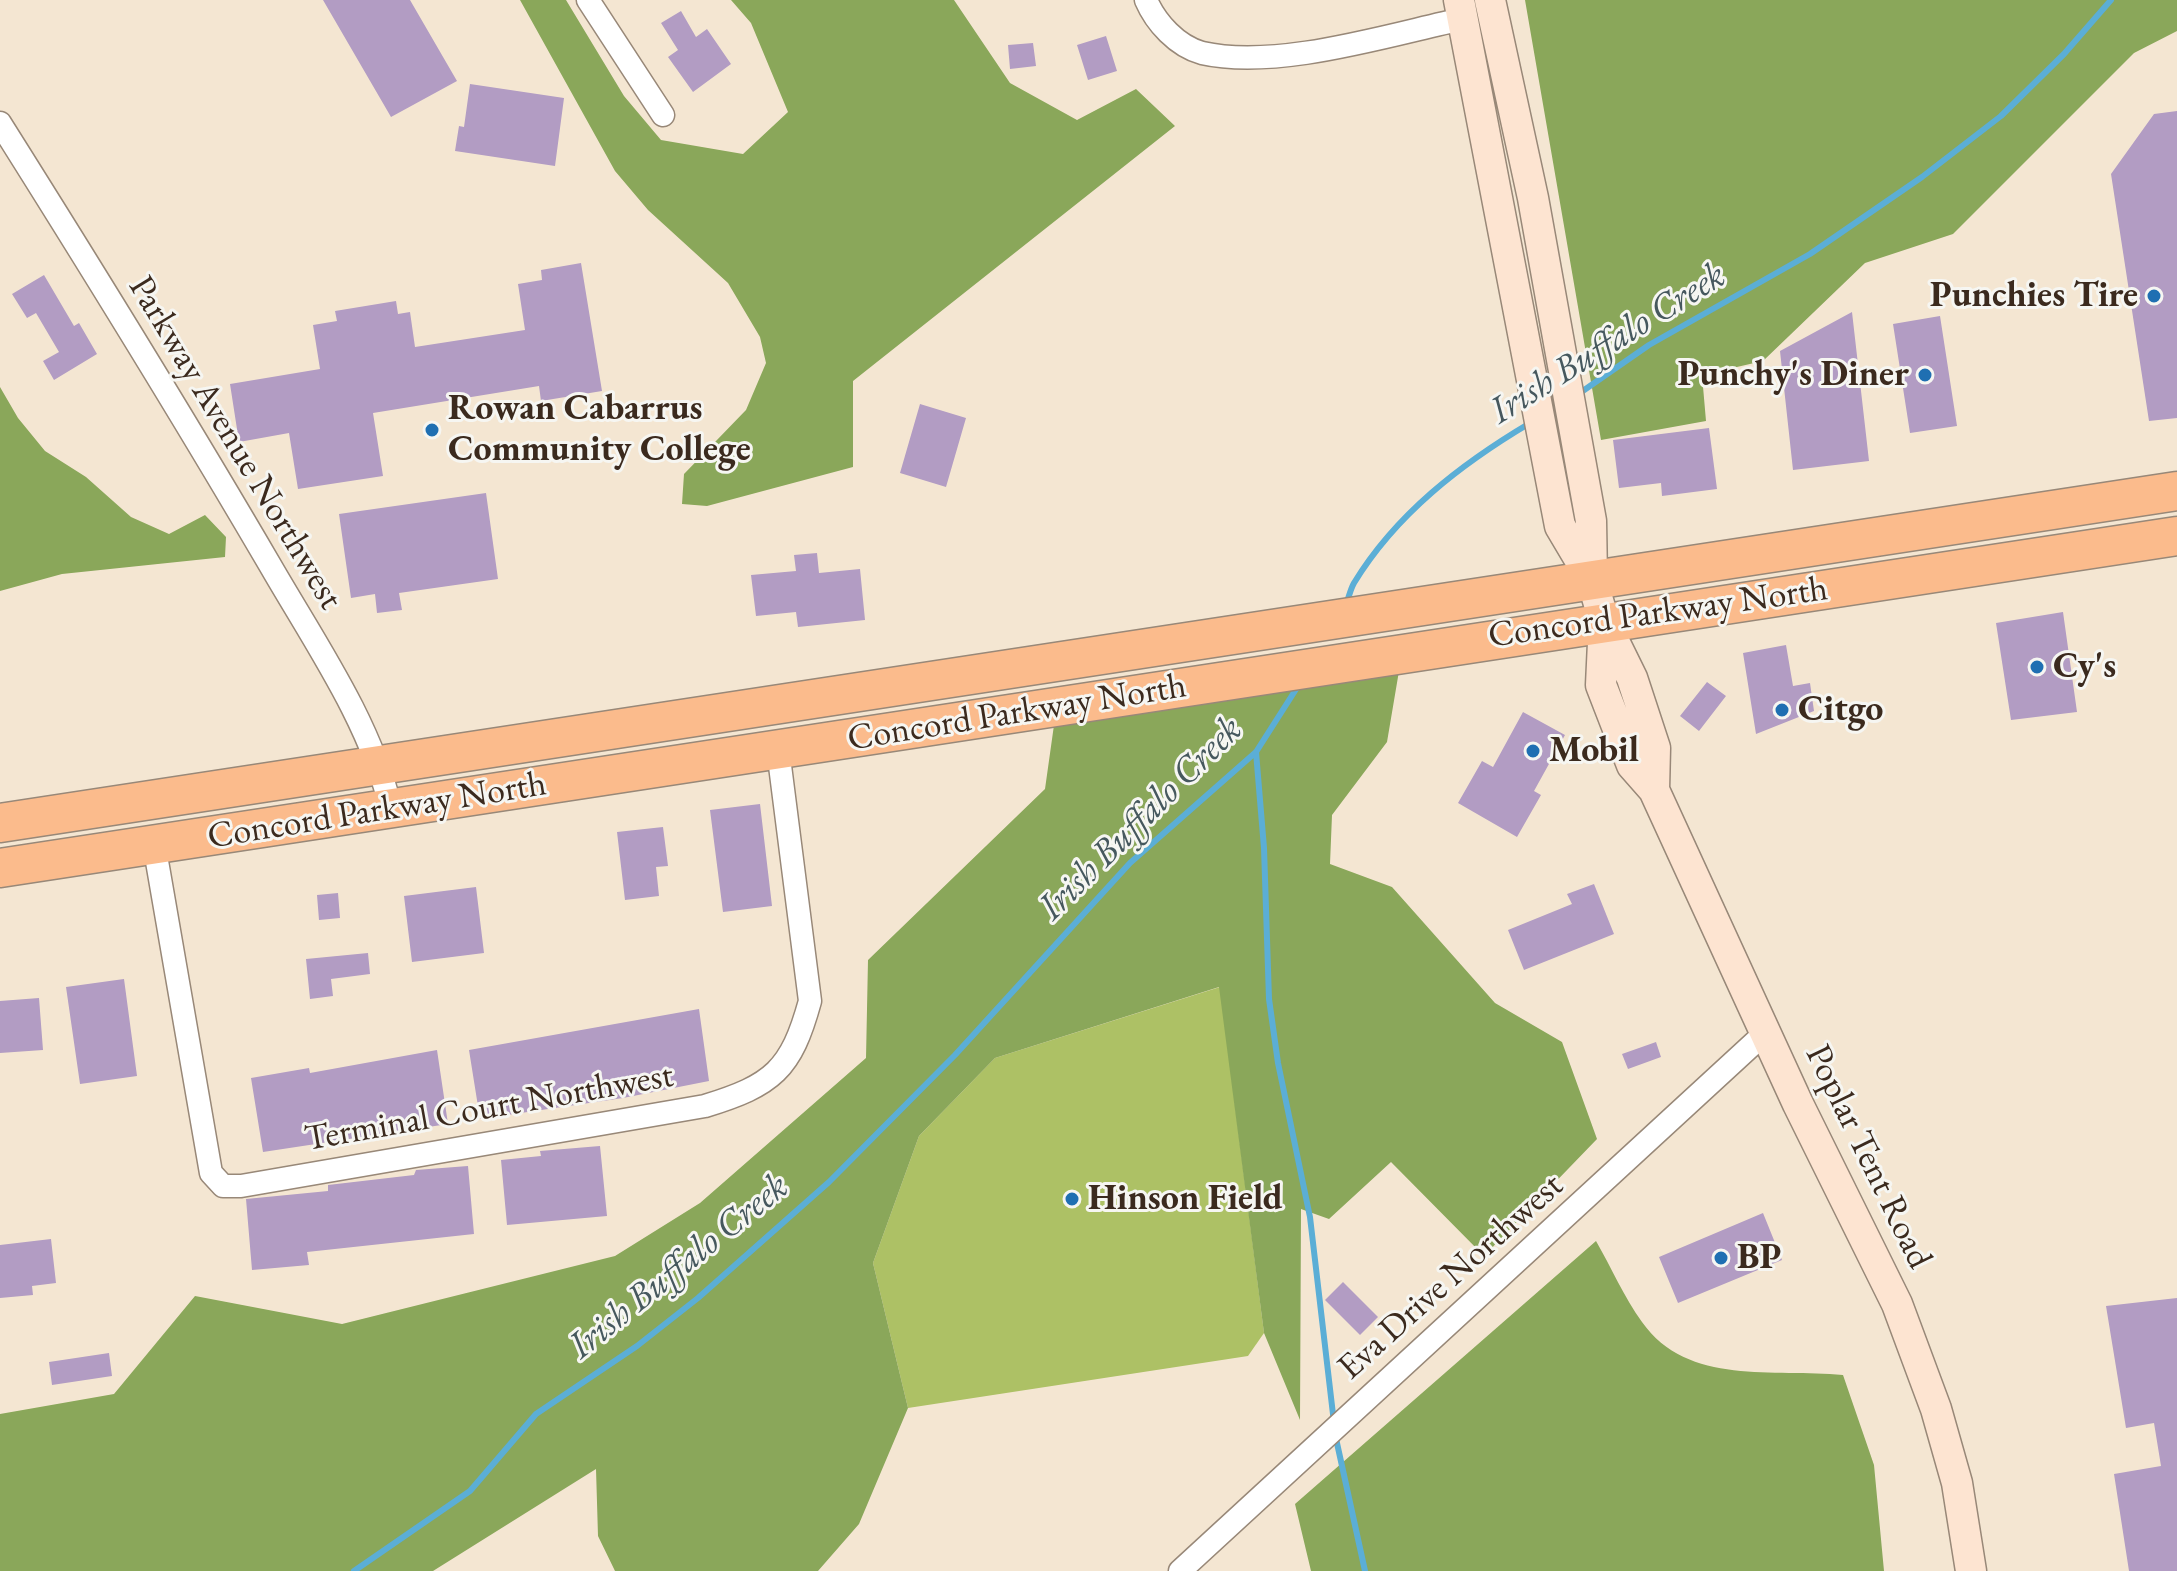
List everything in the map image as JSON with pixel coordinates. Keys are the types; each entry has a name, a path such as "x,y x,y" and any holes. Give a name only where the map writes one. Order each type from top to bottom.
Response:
{"highway":[{"name":"Concord Parkway North","path":"0,823 2177,491"},
{"path":"1799,592 1863,563 2045,533 2094,519 2125,498"},
{"path":"2128,543 2149,519 2177,511"},
{"name":"Concord Parkway North","path":"0,868 2177,536"},
{"path":"841,740 841,725 850,716 1058,683 1164,646"}],"main road":[{"path":"1490,0 1533,198 1543,272"},
{"path":"1460,10 1560,526 1592,580"},
{"path":"1471,67 1492,85 1555,321 1591,521 1592,580"},
{"name":"Poplar Tent Road","path":"1592,580 1604,621 1601,685 1632,765 1654,790 1897,1304 1936,1409 1957,1483 1971,1571"}],"street":[{"path":"588,0 663,115"},
{"path":"1146,0 1165,30 1202,53 1264,56 1308,52 1460,10"},
{"name":"Parkway Avenue Northwest","path":"0,123 201,447 334,676 381,767 391,809"},
{"name":"Terminal Court Northwest","path":"154,844 211,1173 223,1186 241,1186 705,1106 740,1095 766,1080 789,1060 801,1036 810,1001 778,750"},
{"name":"Eva Drive Northwest","path":"1180,1571 1766,1032"}],"green space":[{"path":"520,0 566,0 624,96 661,140 743,154 788,112 751,23 731,0 954,0 1010,83 1077,120 1136,89 1175,126 853,381 853,467 707,506 682,504 684,474 746,410 766,363 760,337 728,283 648,210 615,171"},
{"path":"1525,0 2177,0 2177,31 2134,53 1953,234 1865,263 1763,361 1702,375 1706,421 1601,440"},
{"path":"0,387 18,418 45,451 86,477 131,517 169,534 205,515 226,537 225,557 62,574 0,591"},
{"path":"1399,671 1387,742 1332,815 1330,864 1392,887 1495,1003 1562,1042 1597,1139 1484,1256 1391,1162 1329,1219 1301,1209 1300,1420 1264,1333 1219,987 995,1058 919,1136 873,1263 908,1408 859,1524 818,1571 615,1571 598,1536 596,1469 433,1571 0,1571 0,1414 114,1394 195,1296 342,1324 615,1256 700,1203 866,1058 868,960 1045,789 1054,725"},
{"name":"Hinson Field","path":"1220,987 1264,1333 1248,1356 908,1408 873,1263 919,1136 995,1058"},
{"path":"1596,1241 1642,1322 1661,1343 1683,1357 1734,1370 1843,1375 1874,1465 1884,1571 1311,1571 1295,1504"}],"building":[{"path":"323,0 410,0 457,81 391,117"},
{"path":"681,11 696,37 707,29 731,64 693,92 668,57 678,50 661,23"},
{"path":"1106,36 1117,71 1088,80 1077,45"},
{"path":"1033,43 1036,66 1010,69 1008,45"},
{"path":"470,84 564,98 555,166 455,151 459,126 464,127"},
{"name":"Punchies Tire","path":"2177,111 2177,418 2149,421 2111,174 2154,114"},
{"path":"581,263 602,391 541,401 539,386 373,413 383,476 298,489 289,433 239,442 230,384 320,369 313,325 337,321 335,311 396,301 398,314 410,312 415,347 525,330 518,284 542,280 541,270"},
{"path":"44,275 74,326 79,323 97,354 54,380 43,361 59,352 36,313 27,318 12,294"},
{"path":"1852,312 1869,461 1793,470 1780,351"},
{"name":"Punchy's Diner","path":"1940,316 1957,426 1910,433 1893,324"},
{"path":"920,404 966,418 946,487 900,473"},
{"path":"1709,428 1717,489 1662,496 1661,483 1619,488 1613,440"},
{"path":"486,493 498,579 399,593 402,610 377,613 375,594 351,598 339,514"},
{"path":"817,553 819,573 860,569 865,620 798,627 796,612 756,616 751,575 796,571 794,555"},
{"name":"Cy's","path":"2063,612 2077,712 2011,720 1996,623"},
{"path":"1786,645 1793,686 1810,683 1814,711 1756,734 1743,653"},
{"path":"1707,682 1726,696 1699,731 1680,716"},
{"path":"1523,712 1565,735 1534,791 1541,795 1517,837 1458,803 1482,761 1493,767"},
{"path":"760,804 772,906 723,912 710,810"},
{"path":"663,827 668,866 656,867 659,896 625,900 617,832"},
{"path":"1594,884 1614,934 1524,970 1508,930 1572,904 1567,894"},
{"path":"476,887 484,953 412,962 404,896"},
{"path":"338,893 340,918 319,920 317,895"},
{"path":"368,953 370,974 331,979 333,996 310,999 306,959"},
{"path":"124,979 137,1076 80,1084 66,987"},
{"path":"39,998 43,1050 0,1053 0,1001"},
{"path":"699,1009 709,1081 623,1098 480,1119 469,1050"},
{"path":"1656,1042 1661,1057 1628,1069 1622,1054"},
{"path":"437,1050 448,1124 263,1152 251,1078 309,1068 310,1073"},
{"path":"600,1146 607,1216 507,1225 501,1160 541,1156 540,1151"},
{"path":"468,1166 474,1234 307,1252 309,1265 252,1270 246,1199 328,1191 328,1185 414,1175 416,1170"},
{"name":"BP","path":"1763,1213 1782,1260 1678,1303 1659,1257"},
{"path":"51,1239 56,1283 32,1286 33,1295 0,1298 0,1245"},
{"path":"1343,1282 1378,1317 1360,1335 1325,1300"},
{"path":"2177,1298 2177,1571 2129,1571 2114,1474 2161,1466 2154,1423 2126,1428 2106,1306"},
{"path":"109,1353 112,1376 52,1385 49,1362"}],"waterway":[{"name":"Irish Buffalo Creek","path":"1577,395 1649,345 1810,254 1922,177 2001,116 2064,54 2111,0"},
{"name":"Irish Buffalo Creek","path":"1345,606 1354,583 1371,558 1410,513 1455,473 1530,423"},
{"name":"Irish Buffalo Creek","path":"354,1571 470,1491 536,1414 637,1346 698,1298 829,1182 955,1055 1130,863 1256,752 1300,683"},
{"path":"1256,752 1264,848 1269,999 1278,1063 1310,1217 1334,1423"},
{"path":"1335,1434 1365,1571"}],"place":[{"name":"Punchies Tire","path":"2154,296"},
{"name":"Punchy's Diner","path":"1925,375"},
{"name":"Rowan Cabarrus Community College","path":"432,430"},
{"name":"Cy's","path":"2037,667"},
{"name":"Citgo","path":"1782,710"},
{"name":"Mobil","path":"1533,751"},
{"name":"Hinson Field","path":"1072,1199"},
{"name":"BP","path":"1721,1258"}]}
